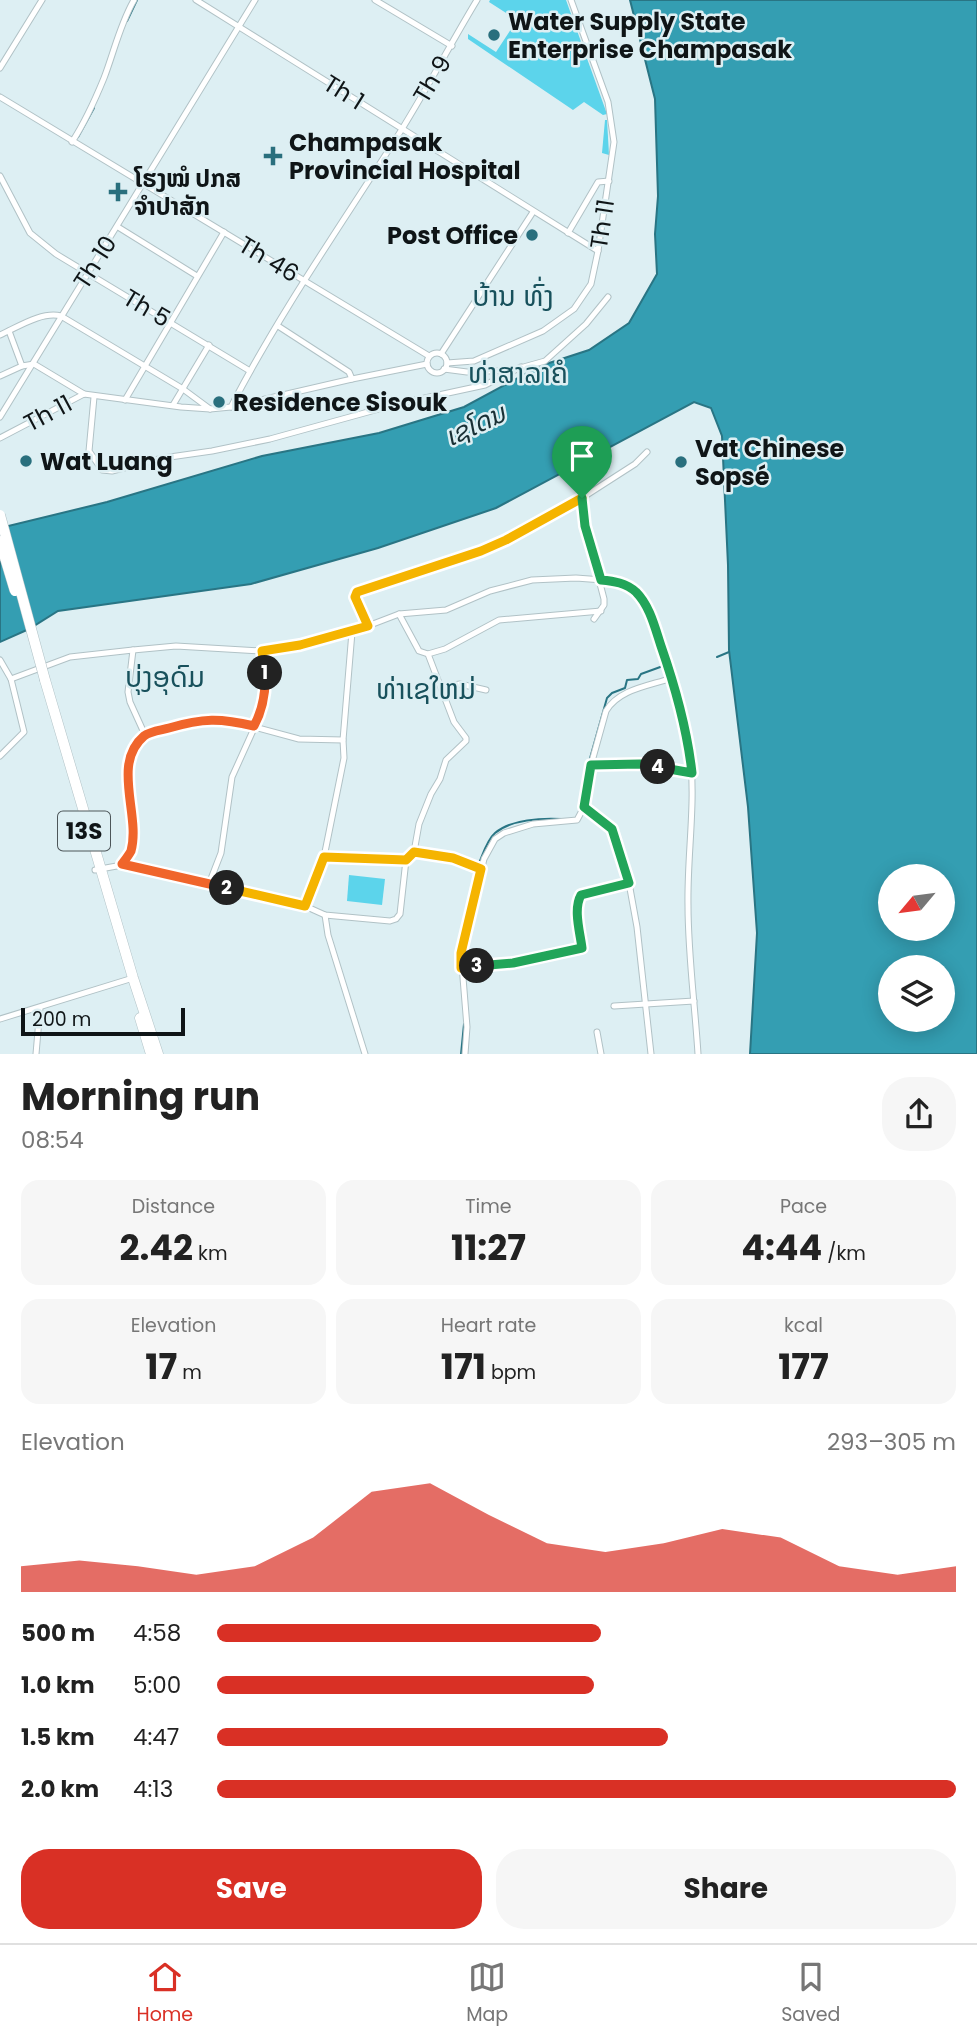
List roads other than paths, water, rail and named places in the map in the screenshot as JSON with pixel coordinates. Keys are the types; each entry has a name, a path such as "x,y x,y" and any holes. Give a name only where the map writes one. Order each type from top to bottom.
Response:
{"highway":[{"name":"13S","path":"0,514 43,681"},
{"name":"13S","path":"0,541 151,1054"},
{"name":"13S","path":"130,979 158,1054"}],"street":[{"path":"0,68 42,0"},
{"path":"72,142 85,121 134,0"},
{"name":"Th 1","path":"196,0 598,251"},
{"name":"Th 10","path":"0,417 255,0"},
{"path":"374,0 452,46"},
{"name":"Th 9","path":"231,407 304,281 402,128 477,0"},
{"name":"Th 11","path":"445,366 474,361 543,331 574,309 591,284 614,142 612,118 571,0"},
{"name":"Th 46","path":"0,97 429,356"},
{"name":"Th 5","path":"0,176 35,239 250,371"},
{"path":"568,233 598,182 609,181"},
{"path":"441,354 534,212"},
{"path":"117,227 197,276"},
{"path":"125,400 224,232"},
{"path":"441,354 434,353 429,356 427,364 434,372 445,366 467,372 503,371 545,361 586,324 608,297"},
{"path":"0,335 43,316 61,316 183,389 210,409"},
{"path":"278,326 349,372 352,379"},
{"path":"9,331 22,366"},
{"path":"173,405 209,345"},
{"path":"441,354 445,366"},
{"path":"0,376 22,366 34,364 84,394"},
{"name":"Th 11","path":"0,438 84,394 210,409 231,407 427,364"},
{"path":"94,397 89,452 102,470 112,471 317,428 397,404 485,384 522,367"},
{"path":"368,626 355,597 357,592 498,544 582,498 635,464 647,452"},
{"path":"582,498 585,526 604,599 601,611 594,620"},
{"path":"11,679 70,657 132,650 176,646 262,651 352,632 399,614 446,610 491,591 533,580 616,581 631,588 643,601 685,720 692,773 688,907 698,1054"},
{"path":"399,614 419,651 428,654 445,649 499,620 601,611"},
{"path":"305,906 324,857 344,758 343,740 352,632"},
{"path":"132,650 128,692 145,735"},
{"path":"209,884 223,844 232,777 261,713 266,690 262,651"},
{"path":"98,869 122,864 305,906 325,915 390,921 396,919 400,915 406,860 414,852 419,824 446,760 466,741 453,719 428,654"},
{"path":"0,660 11,679 24,732 23,736 0,755"},
{"path":"465,1054 467,1027 461,953 481,869 489,848 495,839 504,833 533,824 572,822 581,815 591,765 606,711 611,703 622,695 672,678"},
{"path":"441,687 460,684 486,690"},
{"path":"122,864 131,850 129,766 132,749 145,735 201,719 232,721 299,739 343,740"},
{"path":"591,765 640,764 692,773"},
{"path":"584,807 612,829 629,883 652,1054"},
{"path":"414,852 453,858 481,869"},
{"path":"324,857 406,860"},
{"path":"461,968 513,963 582,948 579,897 629,883"},
{"path":"325,915 328,935 365,1054"},
{"path":"0,1019 130,979"},
{"path":"614,1006 694,1001"},
{"path":"36,1054 40,1008"},
{"path":"597,1032 601,1054"}],"water":[{"name":"ເຊໂດນ","path":"630,0 977,0 977,1054 750,1054 757,933 748,807 729,650 722,436 711,408 694,402 496,508 378,548 251,584 58,611 29,629 0,642 0,528 107,502 262,456 379,433 464,407 540,366 589,350 629,323 657,274 655,234 658,196 655,99"}],"waterway":[{"path":"127,21 137,0"},
{"path":"78,137 94,108"},
{"path":"717,657 729,652"},
{"path":"580,809 587,769 607,698 625,688 627,680 638,679 641,674 663,666"},
{"path":"479,863 490,839 502,828 527,820 562,819"},
{"path":"460,973 457,954 477,872"},
{"path":"461,1054 464,1024"}],"place":[{"name":"Water Supply State Enterprise Champasak","path":"494,35"},
{"name":"Champasak Provincial Hospital","path":"273,156"},
{"name":"ໂຮງໝໍ ປກສ ຈຳປາສັກ","path":"118,192"},
{"name":"Post Office","path":"532,235"},
{"name":"Residence Sisouk","path":"219,402"},
{"name":"Wat Luang","path":"26,461"},
{"name":"Vat Chinese Sopsé","path":"681,462"}],"district":[{"name":"ບ້ານ ທົ່ງ","path":"513,296"},
{"name":"ທ່າສາລາຄໍ","path":"518,373"},
{"name":"ບຸ່ງອຸດົມ","path":"165,677"},
{"name":"ທ່າເຊໃຫມ່","path":"426,689"}]}
